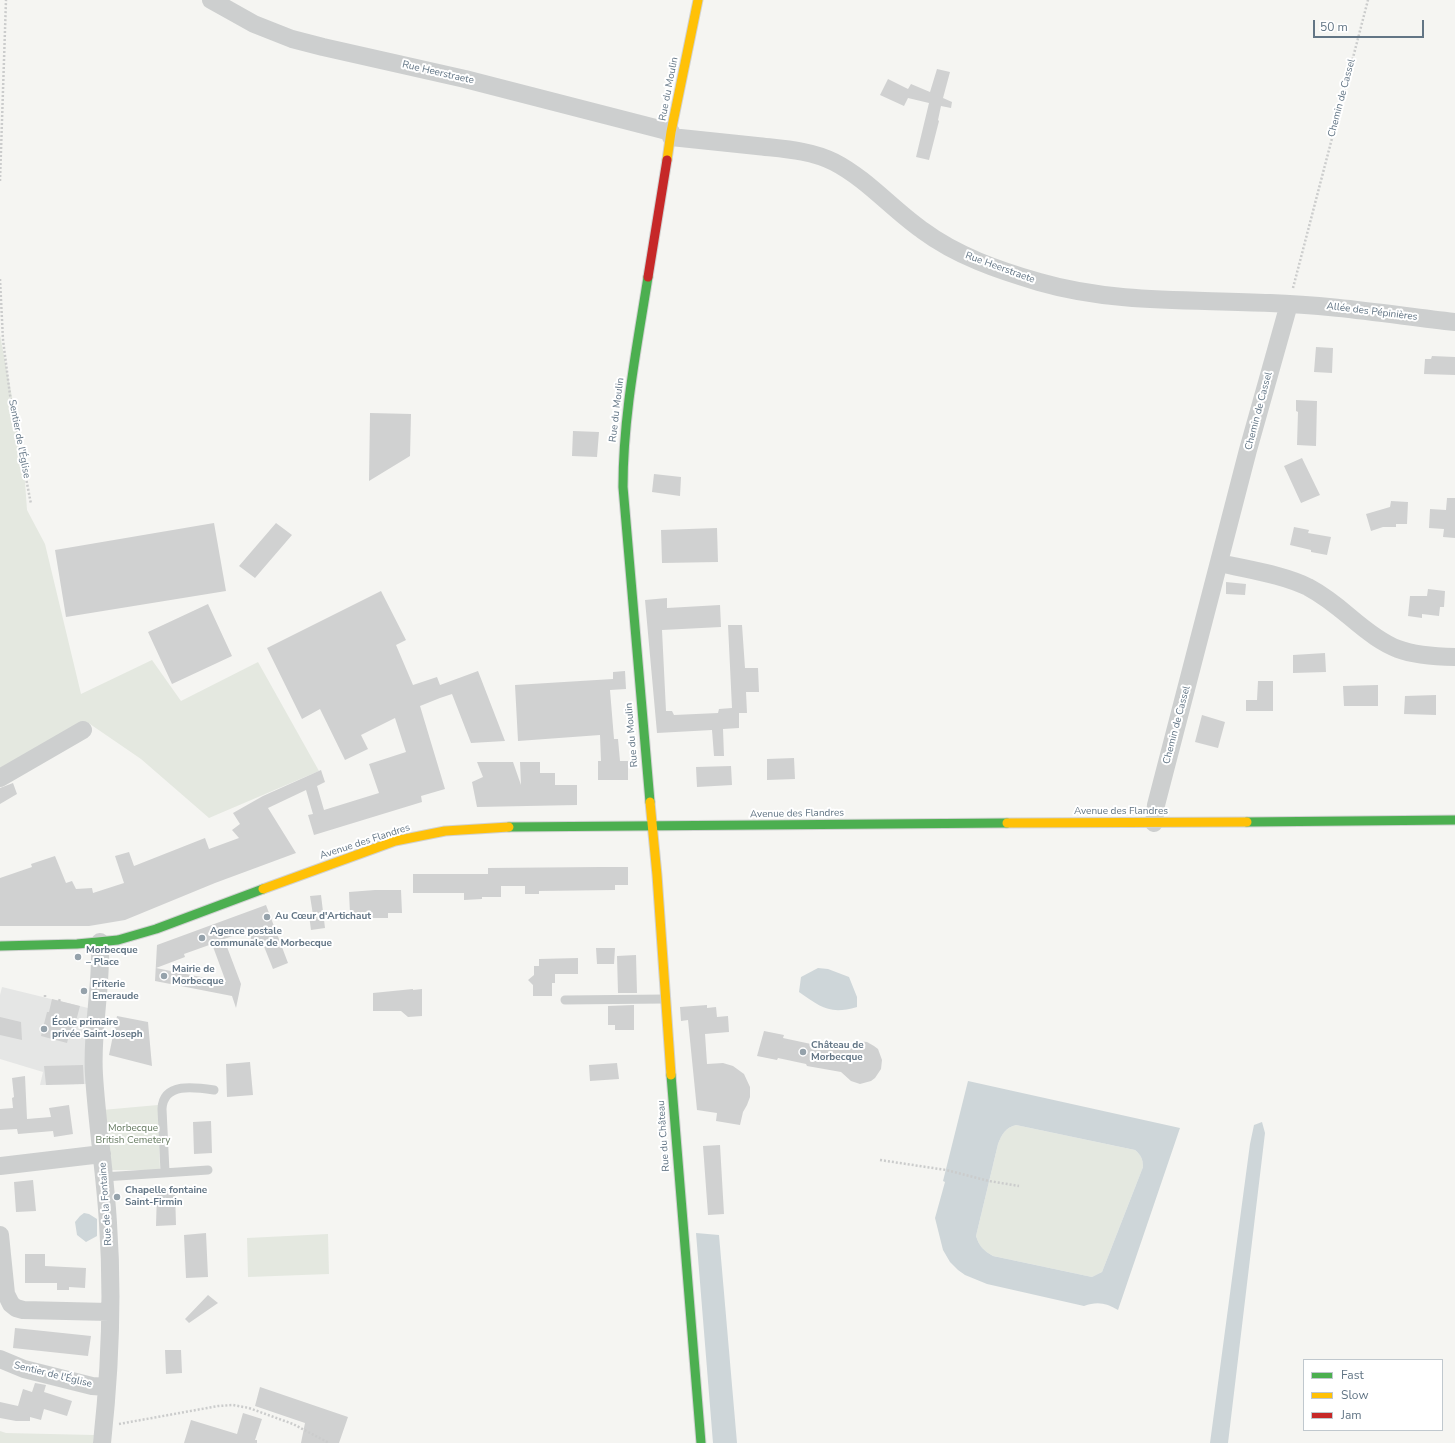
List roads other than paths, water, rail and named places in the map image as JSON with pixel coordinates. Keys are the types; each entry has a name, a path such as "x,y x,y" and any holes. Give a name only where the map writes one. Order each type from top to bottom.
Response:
{"main road":[{"name":"Rue du Moulin","path":"652,827 623,499 622,465 628,403 671,134 698,0"},
{"name":"Avenue des Flandres","path":"0,946 53,945 123,939 156,929 363,852 417,836 460,829 490,827 1455,820"},
{"name":"Rue du Château","path":"652,827 657,876 683,1235 701,1443"}],"street":[{"name":"Rue Heerstraete","path":"211,0 254,24 292,39 465,79 671,134 792,150 824,158 842,166 861,179 914,224 945,245 970,258 995,268 1055,286 1087,294 1120,298 1289,304"},
{"name":"Allée des Pépinières","path":"1289,304 1455,322"},
{"name":"Chemin de Cassel","path":"1154,823 1156,805 1248,450 1289,304"},
{"path":"1220,562 1281,577 1308,587 1334,604 1373,636 1394,648 1417,655 1455,657"},
{"path":"0,778 83,730"},
{"name":"Rue de la Fontaine","path":"100,942 100,964 95,1020 94,1075 109,1238 107,1387 102,1443"},
{"path":"0,1166 102,1154"},
{"path":"0,1234 6,1294 11,1304 16,1308 23,1310 109,1312"},
{"name":"Sentier de l'Église","path":"0,1359 24,1370 92,1386 107,1387"}],"lane":[{"path":"565,1000 665,999"},
{"path":"165,1172 162,1104 174,1091 180,1088 193,1086 214,1090"},
{"path":"104,1176 208,1170"}],"place":[{"name":"Au Cœur d'Artichaut","path":"267,917"},
{"name":"Agence postale communale de Morbecque","path":"202,938"},
{"name":"Morbecque – Place","path":"78,957"},
{"name":"Mairie de Morbecque","path":"164,976"},
{"name":"Friterie Emeraude","path":"84,991"},
{"name":"École primaire privée Saint-Joseph","path":"44,1029"},
{"name":"Château de Morbecque","path":"803,1052"},
{"name":"Chapelle fontaine Saint-Firmin","path":"117,1197"}],"park label":[{"name":"Morbecque British Cemetery","path":"133,1134"}]}
